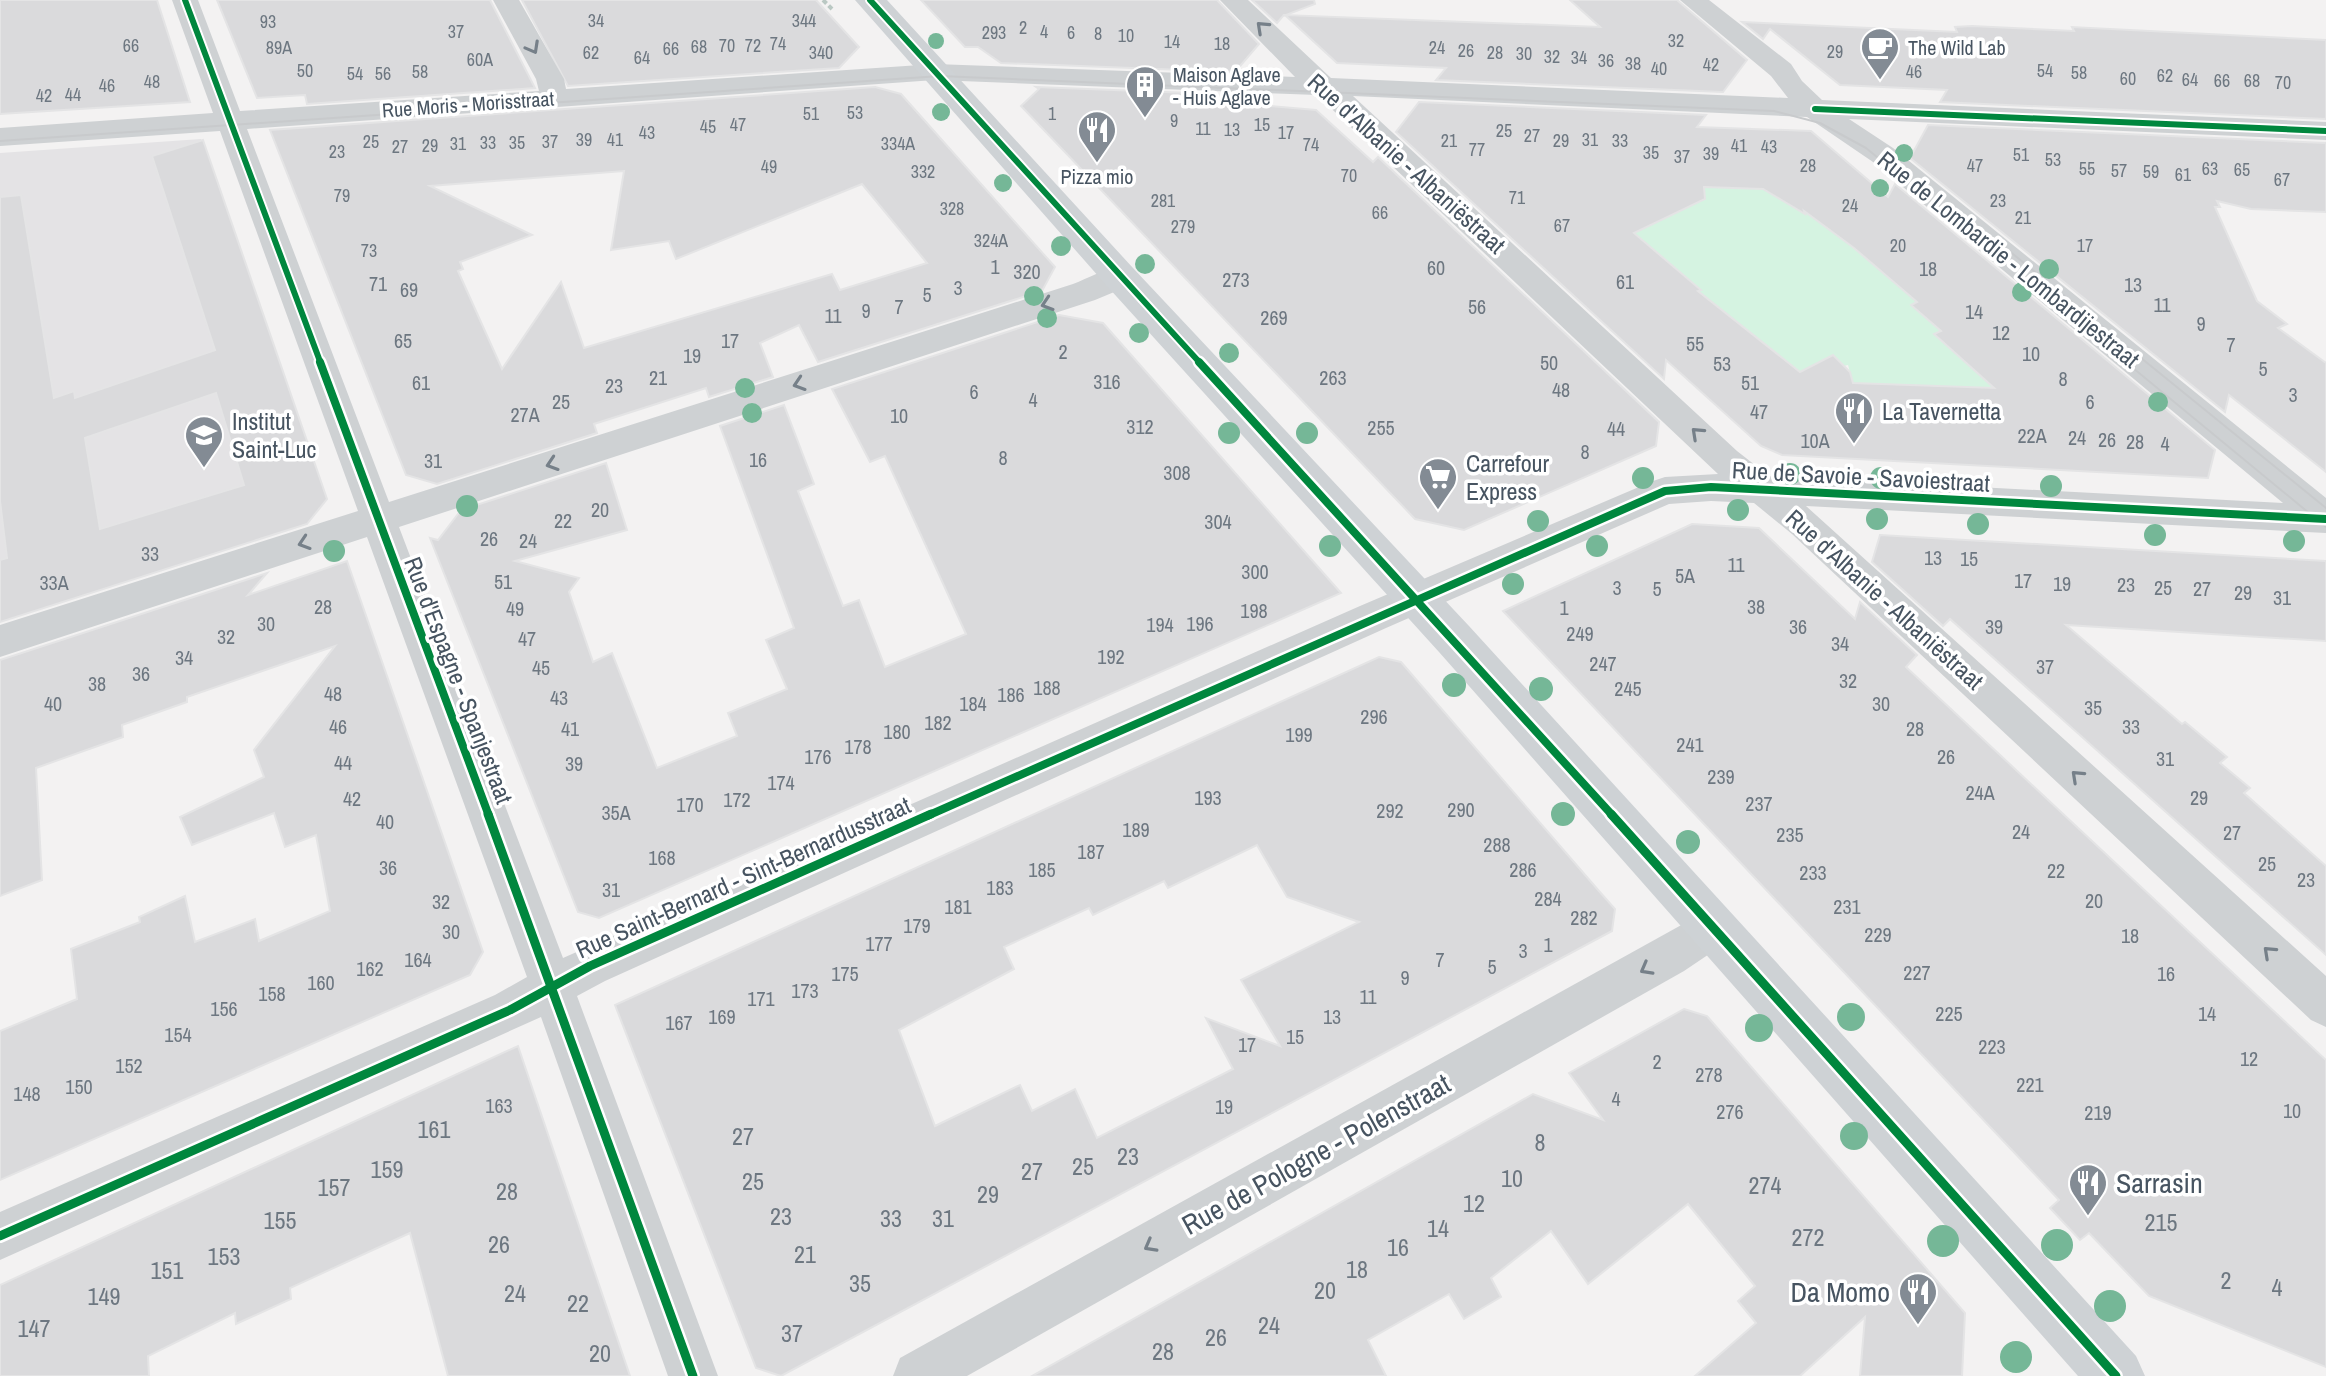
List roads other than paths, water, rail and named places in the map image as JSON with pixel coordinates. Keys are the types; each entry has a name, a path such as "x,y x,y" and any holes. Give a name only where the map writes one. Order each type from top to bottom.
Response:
{"main road":[{"path":"870,0 1416,599 2116,1376"}],"street":[{"name":"Rue d'Espagne - Spanjestraat","path":"185,0 552,987 693,1376"},
{"path":"506,0 550,79 554,98"},
{"name":"Rue d'Albanie - Albaniëstraat","path":"1233,0 1298,65 1358,115 1725,460 1816,534 2326,1005"},
{"name":"Rue de Lombardie - Lombardijestraat","path":"1693,0 1781,70 1792,87 1815,109 1883,155 2326,518"},
{"name":"Rue Moris - Morisstraat","path":"0,137 935,72 1324,86 2326,131"},
{"path":"0,641 1084,292 1120,277"},
{"name":"Rue de Savoie - Savoiestraat","path":"1416,599 1665,491 1688,487 2326,518"},
{"name":"Rue Saint-Bernard - Sint-Bernardusstraat","path":"0,1236 510,1010 590,966 1416,599"},
{"name":"Rue de Pologne - Polenstraat","path":"918,1376 1669,956 1712,928"}],"tram line":[{"path":"0,141 940,76 1774,111 1820,123 1866,148 2326,527"},
{"path":"1987,233 2326,508"}],"place":[{"name":"The Wild Lab","path":"1880,81"},
{"name":"Maison Aglave - Huis Aglave","path":"1145,119"},
{"name":"Pizza mio","path":"1097,164"},
{"name":"La Tavernetta","path":"1854,445"},
{"name":"Institut Saint-Luc","path":"204,469"},
{"name":"Carrefour Express","path":"1438,511"},
{"name":"Sarrasin","path":"2088,1217"},
{"name":"Da Momo","path":"1918,1326"}]}
